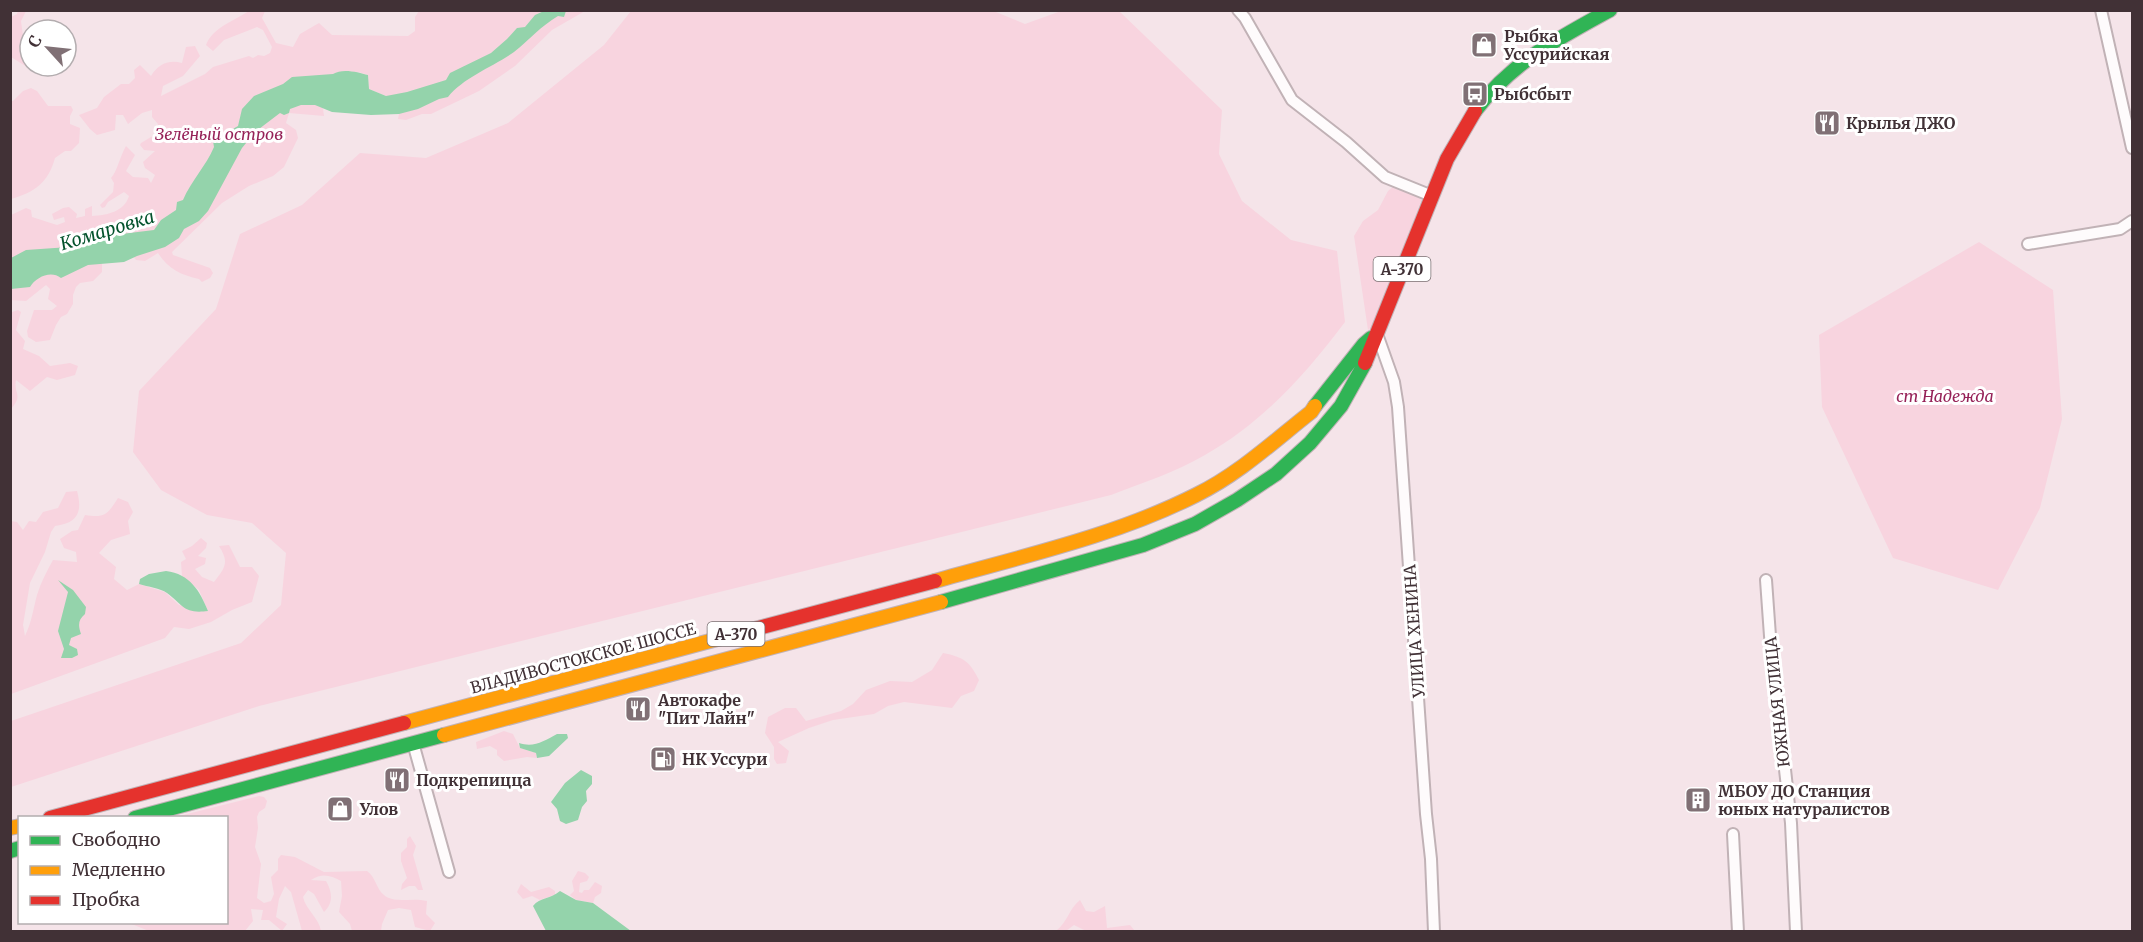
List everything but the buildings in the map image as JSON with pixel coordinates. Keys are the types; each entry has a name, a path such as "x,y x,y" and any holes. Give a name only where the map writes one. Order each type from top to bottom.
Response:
{"highway":[{"name":"ВЛАДИВОСТОКСКОЕ ШОССЕ","path":"142,816 976,592 1143,545 1195,524 1276,474 1310,443 1341,406 1367,360 1447,159 1469,119 1484,99 1505,76 1541,50 1610,10"},
{"name":"ВЛАДИВОСТОКСКОЕ ШОССЕ","path":"57,816 934,581 1141,520 1197,495 1236,472 1311,412 1364,344 1377,333"},
{"path":"1107,531 1119,538 1114,553"}],"street":[{"path":"1238,10 1245,18 1292,100 1346,142 1385,177 1432,195"},
{"path":"2101,10 2133,148"},
{"path":"2028,244 2120,229 2133,221"},
{"name":"УЛИЦА ХЕНИНА","path":"1377,333 1394,382 1398,407 1431,859 1434,932"},
{"name":"ЮЖНАЯ УЛИЦА","path":"1766,580 1791,823 1796,932"},
{"path":"413,743 449,872"},
{"path":"1733,834 1738,932"}],"green space":[{"path":"991,10 1025,24 1061,11 1119,11 1222,110 1219,154 1242,201 1291,240 1337,251 1345,322 1299,378 1264,413 1226,442 1194,461 1111,495 259,706 11,787 11,721 241,643 281,605 286,553 252,523 207,515 161,490 133,452 139,391 216,309 240,234 302,205 360,153 426,158 508,123 604,45 631,11"},
{"path":"18,11 26,11 22,18 18,18 18,61 11,57 11,17"},
{"name":"Зелёный остров","path":"249,11 265,11 262,18 276,43 293,47 300,34 319,23 332,35 408,36 415,31 415,17 419,11 585,11 552,30 515,66 479,91 431,114 422,114 406,120 398,119 399,114 386,96 369,89 368,75 350,72 323,109 324,116 289,113 286,123 296,130 298,138 284,167 273,176 249,186 222,203 172,252 173,255 210,268 213,273 210,278 202,282 186,276 166,263 158,253 145,261 136,260 118,236 102,237 102,272 93,281 80,283 76,287 73,304 67,314 61,317 50,340 36,342 28,337 27,331 34,310 52,310 57,306 48,299 50,289 46,285 26,301 11,300 11,215 26,208 31,210 32,217 57,225 65,222 64,217 54,220 52,214 63,208 69,207 77,214 76,218 85,216 85,209 92,206 92,216 119,209 129,196 124,192 108,202 105,207 102,208 100,205 113,192 114,183 111,178 126,146 135,155 126,171 133,177 148,178 151,183 155,175 145,168 143,162 155,151 144,150 140,145 156,134 158,124 152,117 152,110 142,113 128,124 123,115 116,115 115,130 97,135 79,115 97,108 104,97 121,84 129,84 135,78 134,70 140,65 151,76 164,63 182,63 186,47 195,46 200,56 183,76 163,86 161,96 205,74 213,67 249,56 253,58 270,53 272,47 263,30 257,27 224,40 213,51 206,45 219,29"},
{"path":"31,88 37,91 48,106 71,106 73,110 70,124 80,128 79,143 71,151 65,151 55,158 49,174 34,190 11,199 11,101 23,91"},
{"path":"1395,185 1423,196 1374,325 1368,330 1354,236 1363,221 1378,210 1388,191"},
{"name":"ст Надежда","path":"1979,242 2053,290 2062,419 2040,508 1998,590 1893,558 1822,407 1819,335"},
{"path":"18,310 21,312 16,330 25,341 23,349 39,356 50,366 70,363 78,366 75,375 57,380 47,377 30,391 16,380 18,397 11,409 11,314"},
{"path":"77,491 79,505 77,516 63,525 55,526 30,583 23,625 25,636 39,590 53,560 77,562 76,552 64,548 60,539 78,530 85,515 105,514 118,498 128,502 133,512 128,521 130,534 111,540 99,553 116,567 114,579 127,590 139,584 165,592 179,605 208,611 199,590 182,576 181,562 186,559 182,551 201,538 207,543 206,548 198,556 206,558 205,564 195,569 202,577 214,582 225,564 219,546 229,545 240,567 252,567 259,576 252,602 211,622 189,629 174,627 165,638 11,694 10,521 17,522 23,530 29,521 36,522 43,512 58,508 66,492"},
{"path":"943,653 966,661 979,680 974,691 961,696 952,708 904,702 888,706 874,714 833,720 778,742 789,751 786,763 777,764 774,759 774,747 765,733 768,717 785,708 796,708 806,721 841,711 853,704 866,690 890,681 912,682 932,670"},
{"path":"504,731 513,734 520,748 536,753 537,758 527,757 504,761 497,755 497,750 490,746 477,749 476,742"},
{"path":"259,796 264,797 267,801 265,808 259,812 257,817 255,847 261,864 257,898 264,903 271,901 274,894 271,877 278,870 278,859 281,855 295,857 324,872 367,871 381,892 388,898 427,901 426,914 435,923 430,931 415,927 411,910 399,908 388,910 381,931 352,931 350,924 339,912 342,896 341,881 333,877 319,876 311,880 326,881 331,893 331,901 324,912 314,894 308,890 303,897 321,931 302,931 291,892 285,886 279,899 276,917 287,924 282,931 269,920 261,920 263,910 251,909 253,921 245,931 149,931 132,924 228,924 228,816 179,816"},
{"path":"410,836 416,846 413,855 423,890 409,886 401,890 407,878 401,861 401,853 407,847 407,839"},
{"path":"578,871 589,877 587,881 580,883 579,892 589,890 595,882 602,886 601,893 595,897 593,903 576,900 570,895 574,891 572,881"},
{"path":"521,884 531,892 549,887 555,891 555,895 540,900 532,896 523,899 517,892"},
{"path":"1080,900 1086,911 1094,912 1105,906 1107,928 1130,925 1135,931 1086,931 1074,925 1066,931 1056,931"}],"shaded area":[{"path":"544,11 566,11 564,17 558,16 552,20 514,52 470,78 448,97 418,109 399,114 371,115 332,112 315,105 301,105 290,109 289,113 284,115 280,113 255,132 242,148 208,211 199,221 184,229 179,238 165,247 124,262 88,265 61,278 53,275 44,276 30,287 11,289 11,258 26,250 69,247 80,242 92,241 97,237 154,230 161,220 176,210 177,202 183,200 211,154 214,147 213,141 224,138 238,126 242,109 254,96 283,84 292,77 345,71 368,75 369,89 386,96 407,92 446,80 450,73 491,53 517,28 525,27 535,15"},
{"path":"166,571 188,580 208,611 189,610 164,591 139,584 140,579 149,574"},
{"path":"58,580 73,590 86,607 85,614 79,623 81,634 71,638 69,645 77,649 78,655 72,658 61,658 64,649 58,631 68,592"},
{"path":"557,734 567,734 568,738 549,756 537,758 536,753 520,748 519,743 534,744"},
{"path":"581,770 592,776 592,784 586,791 587,801 582,807 578,820 566,824 560,821 557,809 551,802 565,783"},
{"path":"560,891 576,900 593,903 631,931 546,931 533,906"}],"traffic: fast":[{"path":"1475,111 1489,94 1520,65 1554,42 1610,10"},
{"path":"1315,406 1371,338"},
{"path":"941,602 1143,545 1195,524 1276,474 1310,443 1341,406 1365,363"},
{"path":"142,816 444,735"},
{"path":"10,851 18,849"}],"traffic: slow":[{"path":"935,581 1101,534 1196,495 1242,467 1311,412 1315,406"},
{"path":"444,735 941,602"},
{"path":"404,723 736,634"},
{"path":"10,828 18,826"}],"traffic: jam":[{"path":"1365,363 1447,159 1475,111"},
{"path":"736,634 935,581"},
{"path":"57,816 404,723"}],"place":[{"name":"Рыбка Уссурийская","path":"1484,45"},
{"name":"Рыбсбыт","path":"1475,94"},
{"name":"Крылья ДЖО","path":"1827,123"},
{"name":"Автокафе \"Пит Лайн\"","path":"638,709"},
{"name":"НК Уссури","path":"663,759"},
{"name":"Подкрепицца","path":"397,780"},
{"name":"МБОУ ДО Станция юных натуралистов","path":"1698,800"},
{"name":"Улов","path":"340,809"}],"water label":[{"name":"Комаровка","path":"107,230"}]}
